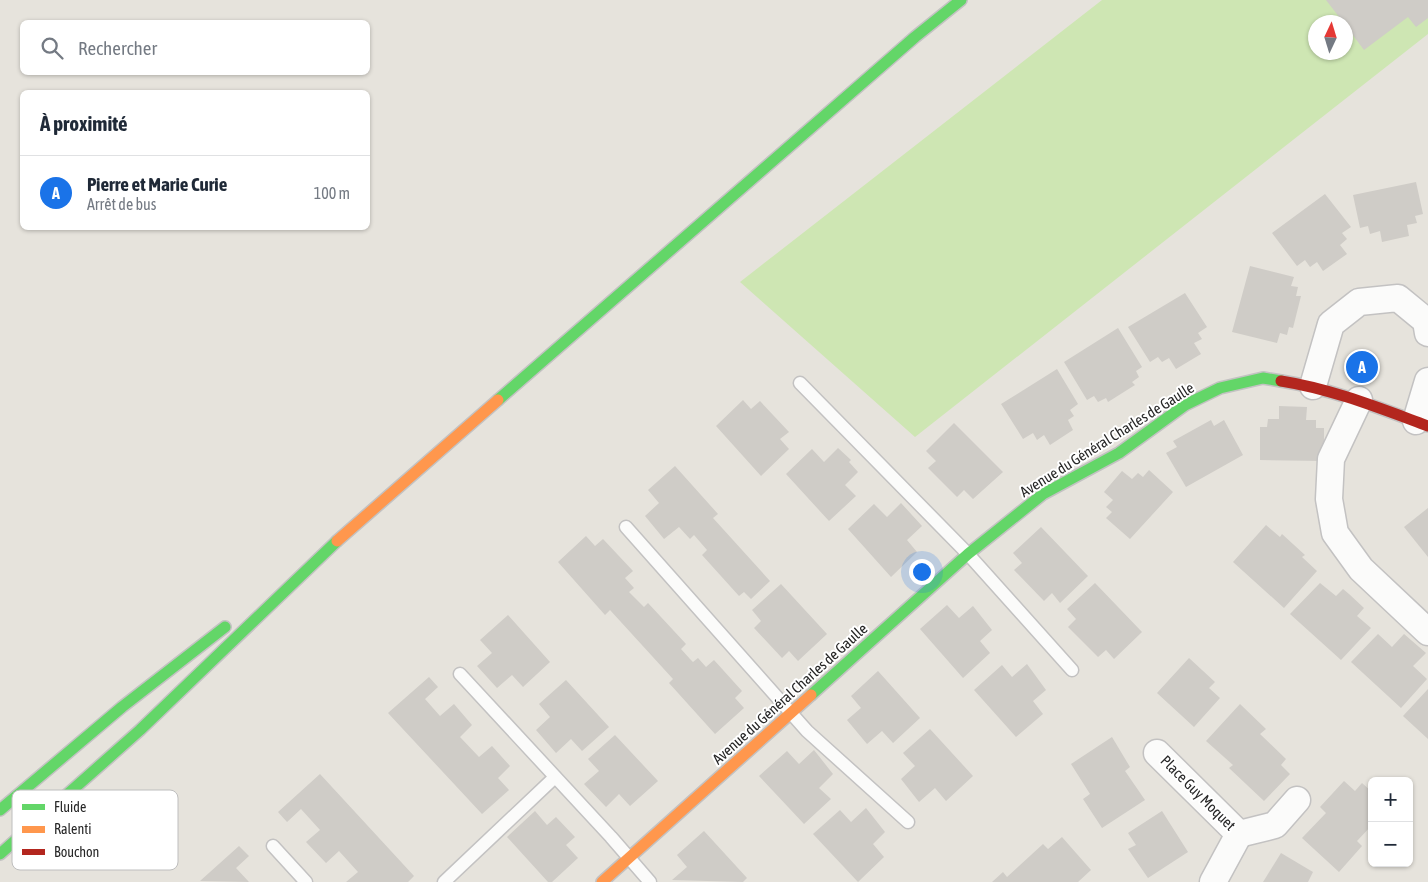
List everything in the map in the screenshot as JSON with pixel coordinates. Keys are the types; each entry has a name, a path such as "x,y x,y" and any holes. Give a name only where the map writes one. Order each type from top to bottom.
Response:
{"main road":[{"path":"72,790 140,730 350,529 915,37 961,0"},
{"name":"Avenue du Général Charles de Gaulle","path":"602,882 968,554 1043,494 1119,453 1194,400 1220,388 1263,378 1313,386 1358,400 1422,424"},
{"path":"256,603 350,529"},
{"path":"24,790 122,708 232,621"},
{"path":"0,810 12,800"},
{"path":"0,854 12,843"}],"street":[{"path":"1313,386 1331,324 1359,302 1398,298 1426,321 1428,333"},
{"path":"1422,424 1428,381"},
{"path":"1358,400 1331,459 1329,498 1335,533 1361,569 1428,632"},
{"name":"Place Guy Moquet","path":"1157,753 1239,834"},
{"name":"Place Guy Moquet","path":"1213,882 1239,834 1275,824 1297,800"}],"lane":[{"path":"800,383 968,554 1072,670"},
{"path":"626,527 807,731 908,822"},
{"path":"460,674 650,882"},
{"path":"444,882 555,777"},
{"path":"273,846 306,882"}],"green space":[{"path":"1102,0 1428,0 1428,34 915,437 740,282"}],"building":[{"path":"1326,0 1428,0 1428,18 1416,27 1408,17 1364,50 1353,35 1353,15 1338,15"},
{"path":"1416,182 1423,214 1415,216 1417,223 1407,225 1409,236 1382,242 1380,231 1370,234 1368,226 1360,228 1353,195"},
{"path":"1325,194 1351,227 1342,233 1347,239 1340,245 1347,254 1323,271 1317,262 1310,267 1305,260 1297,266 1272,233"},
{"path":"1250,266 1294,277 1291,286 1298,287 1296,296 1301,296 1293,328 1289,327 1287,335 1280,333 1277,343 1232,332"},
{"path":"1185,293 1207,327 1198,333 1202,339 1194,343 1201,354 1176,369 1169,358 1162,362 1158,357 1150,362 1128,327"},
{"path":"1118,328 1142,367 1136,371 1139,377 1132,382 1135,385 1108,402 1106,398 1098,402 1094,396 1087,400 1064,362"},
{"path":"1057,369 1078,404 1070,410 1074,416 1068,420 1073,430 1050,445 1044,435 1037,440 1033,433 1023,439 1001,404"},
{"path":"743,400 751,409 760,401 789,432 780,439 789,449 761,476 716,426"},
{"path":"1279,406 1307,407 1306,420 1316,420 1316,428 1324,428 1324,461 1260,460 1260,427 1267,427 1268,419 1279,419"},
{"path":"1211,420 1214,426 1224,420 1243,455 1186,487 1166,453 1177,447 1173,441"},
{"path":"954,423 1003,472 973,499 964,490 957,497 928,468 936,461 926,451"},
{"path":"838,448 851,460 849,462 858,472 845,485 856,496 829,521 786,474 812,449 824,462"},
{"path":"675,466 718,514 713,518 770,581 751,599 744,592 739,596 702,555 707,550 694,535 690,539 679,527 664,539 645,516 659,503 648,490"},
{"path":"1149,470 1173,492 1130,539 1106,518 1112,512 1106,507 1113,500 1104,492 1122,471 1132,479 1138,473 1143,477"},
{"path":"901,503 922,526 907,540 917,552 891,577 848,529 874,504 887,517"},
{"path":"1428,508 1428,557 1404,527"},
{"path":"1266,525 1280,537 1282,534 1305,555 1302,557 1317,571 1284,608 1233,562"},
{"path":"1041,527 1088,576 1060,603 1052,593 1044,601 1014,570 1022,563 1013,553"},
{"path":"586,536 595,546 603,539 633,571 625,578 634,588 629,592 644,607 648,603 686,644 681,649 693,662 698,658 706,667 714,660 742,691 735,698 744,708 715,734 669,683 673,679 610,610 605,615 558,562"},
{"path":"1095,583 1142,632 1114,659 1106,650 1098,657 1068,627 1076,619 1067,609"},
{"path":"1320,583 1336,596 1343,589 1349,594 1364,608 1357,616 1371,628 1341,660 1290,614"},
{"path":"781,584 827,634 798,661 789,651 782,658 754,628 761,621 752,610"},
{"path":"947,605 959,618 973,606 992,630 980,641 990,653 963,678 920,629"},
{"path":"508,615 550,662 523,687 512,675 497,688 477,666 492,653 480,640"},
{"path":"1378,634 1392,647 1404,634 1426,653 1413,666 1427,679 1401,708 1351,662"},
{"path":"1189,658 1215,682 1209,688 1220,698 1194,727 1157,693"},
{"path":"1027,664 1046,690 1033,701 1043,714 1016,737 974,690 1002,665 1012,677"},
{"path":"878,671 920,718 893,743 882,731 867,744 847,720 861,708 851,696"},
{"path":"429,677 438,687 425,699 440,716 454,704 472,725 460,737 479,757 492,746 510,766 498,778 509,790 482,814 388,713"},
{"path":"566,680 609,727 582,751 571,739 556,753 536,730 550,717 539,704"},
{"path":"1428,689 1428,739 1403,716"},
{"path":"1240,704 1266,729 1260,734 1286,759 1281,765 1290,774 1264,801 1229,768 1233,765 1206,741"},
{"path":"930,729 973,776 946,801 935,788 919,802 901,779 915,766 903,753"},
{"path":"615,735 658,781 630,806 619,794 606,807 584,784 599,771 588,759"},
{"path":"1112,737 1130,767 1125,771 1145,800 1102,828 1083,799 1090,794 1071,764"},
{"path":"814,750 833,774 819,788 831,799 804,824 759,776 787,751 799,764"},
{"path":"320,774 414,876 408,882 346,882 358,872 339,851 326,863 306,842 320,830 301,809 287,822 278,812"},
{"path":"1344,781 1355,791 1362,783 1368,788 1368,829 1357,841 1362,846 1339,872 1302,838 1326,813 1320,807"},
{"path":"866,808 885,832 873,844 884,857 858,882 813,834 840,810 851,822"},
{"path":"535,811 547,825 556,817 575,837 566,845 578,858 552,882 548,882 507,837"},
{"path":"1162,811 1188,852 1148,878 1128,849 1136,845 1128,833"},
{"path":"704,831 747,878 743,882 672,880 687,867 677,855"},
{"path":"1062,837 1091,870 1078,882 992,882 1003,872 1007,877 1043,844 1048,849"},
{"path":"239,846 249,856 236,868 249,882 200,881"},
{"path":"1281,853 1313,872 1308,882 1263,882"}],"traffic: fast":[{"path":"498,400 915,37 961,0"},
{"path":"811,695 968,554 1043,494 1119,453 1185,405 1220,388 1263,378 1281,381"},
{"path":"72,790 140,730 337,541"},
{"path":"24,790 122,707 225,627"},
{"path":"0,810 12,800"},
{"path":"0,854 12,843"}],"traffic: slow":[{"path":"337,541 498,400"},
{"path":"602,882 811,695"}],"traffic: jam":[{"path":"1281,381 1337,394 1428,426"}],"place":[{"name":"Pierre et Marie Curie","path":"1362,367"}]}
